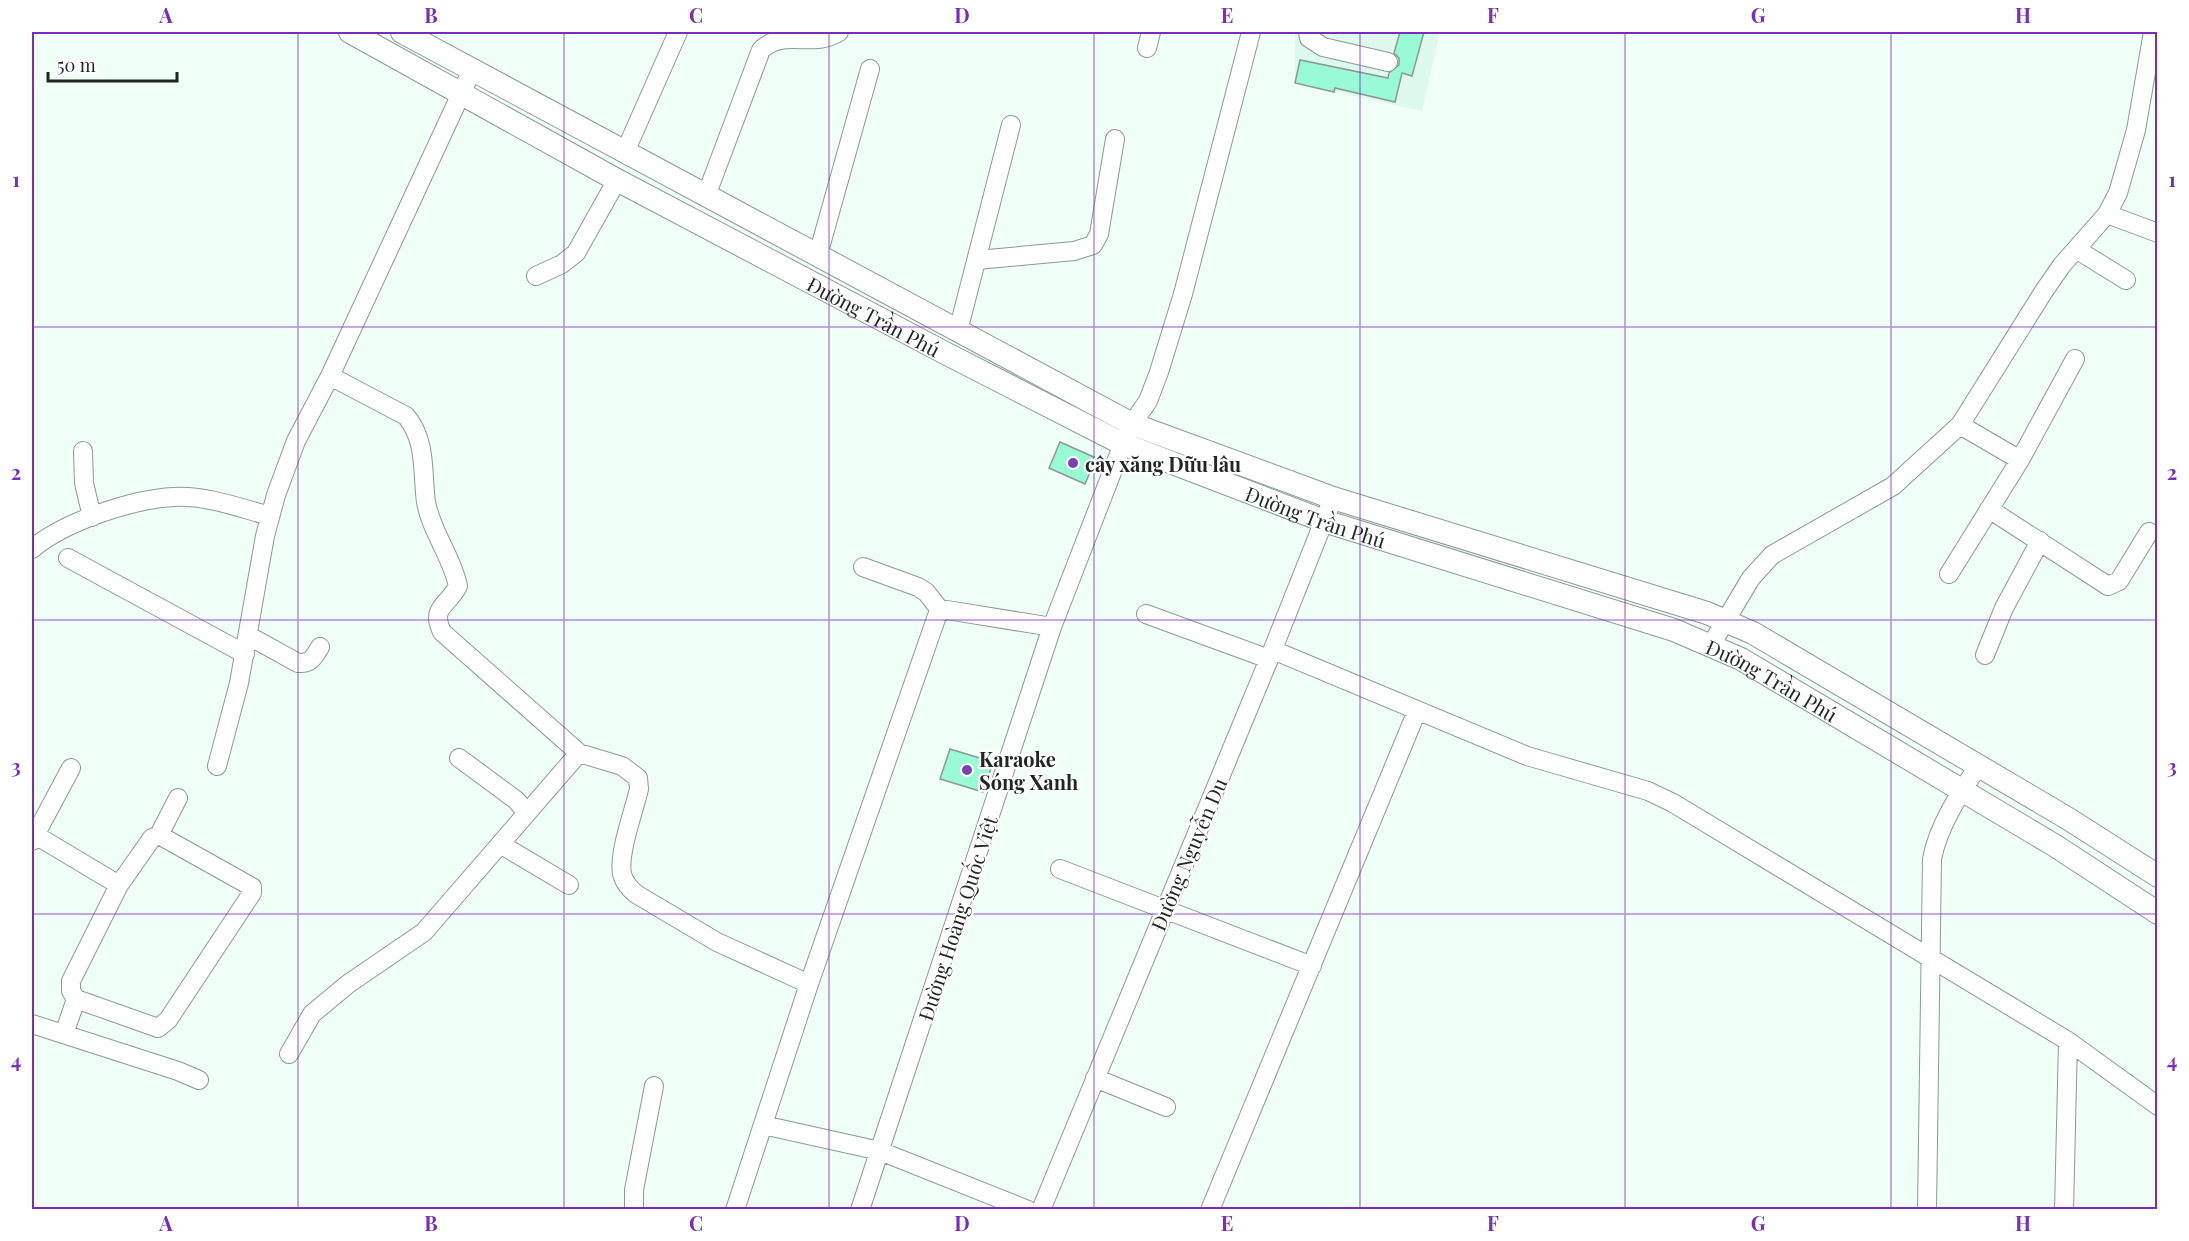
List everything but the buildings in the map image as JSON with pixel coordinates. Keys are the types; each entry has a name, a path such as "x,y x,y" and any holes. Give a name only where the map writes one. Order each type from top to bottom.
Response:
{"main road":[{"name":"Đường Trần Phú","path":"350,32 617,180 947,354 1324,521 1663,627 1741,658 2054,845 2157,913"},
{"name":"Đường Trần Phú","path":"402,32 958,332 1127,434 1725,621 1753,633 1979,765 2157,876"}],"street":[{"path":"625,152 678,32"},
{"path":"706,196 760,50 768,43 781,38 819,41 839,32"},
{"name":"Đường Hoàng Quốc Việt","path":"860,1209 1052,627 1127,434 1148,401 1183,294 1251,32"},
{"path":"1308,32 1309,38 1323,47 1388,62"},
{"path":"1712,645 1751,578 1772,555 1893,486 1960,425 2044,291 2076,249 2107,214 2127,168 2153,32"},
{"path":"818,255 870,69"},
{"path":"217,766 249,636 270,516 297,441 330,376 472,70"},
{"path":"958,332 1011,125"},
{"path":"977,260 1074,251 1093,245 1099,234 1115,139"},
{"path":"536,276 562,264 576,253 617,180"},
{"path":"2107,214 2157,233"},
{"path":"2076,249 2126,280"},
{"path":"1949,574 2020,460 2075,359"},
{"path":"330,376 406,416 412,423 424,461 427,504 458,586 438,612 437,621 442,632 579,753 622,766 638,778 639,789 622,861 622,875 636,894 717,942 809,984"},
{"path":"1960,425 2020,460"},
{"path":"83,451 84,483 92,517"},
{"path":"32,549 70,524 147,500 176,496 215,502 270,516"},
{"name":"Đường Nguyễn Du","path":"1041,1209 1271,654 1332,498"},
{"path":"1989,509 2108,586 2119,581 2149,532"},
{"path":"1985,655 2004,608 2040,541"},
{"path":"68,558 245,654"},
{"path":"863,567 918,587 926,592 941,611"},
{"path":"735,1209 809,984 936,617 941,611 947,610 1052,627"},
{"path":"1146,614 1271,654 1527,756 1648,791 1673,803 2068,1041 2157,1106"},
{"path":"249,636 298,663 312,660 320,647"},
{"path":"1210,1209 1417,711"},
{"path":"289,1054 312,1014 348,984 424,932 579,753"},
{"path":"459,758 506,792 527,813"},
{"path":"1927,1209 1932,859 1935,846 1962,791 1979,765"},
{"path":"71,768 33,837 119,885"},
{"path":"159,835 248,883 252,892 163,1026 150,1027 76,999 71,991 71,981 119,885 152,838 159,835 178,798"},
{"path":"500,844 568,885"},
{"path":"1060,869 1312,966"},
{"path":"64,1034 76,999"},
{"path":"32,1024 200,1080"},
{"path":"2064,1209 2068,1041"},
{"path":"1095,1078 1166,1107"},
{"path":"634,1209 634,1190 654,1086"},
{"path":"762,1125 880,1151 1028,1209"}],"shaded area":[{"path":"1295,32 1440,32 1422,111 1295,83"}],"place":[{"name":"cây xăng Dữu lâu","path":"1073,463"},
{"name":"Karaoke Sóng Xanh","path":"967,770"}]}
